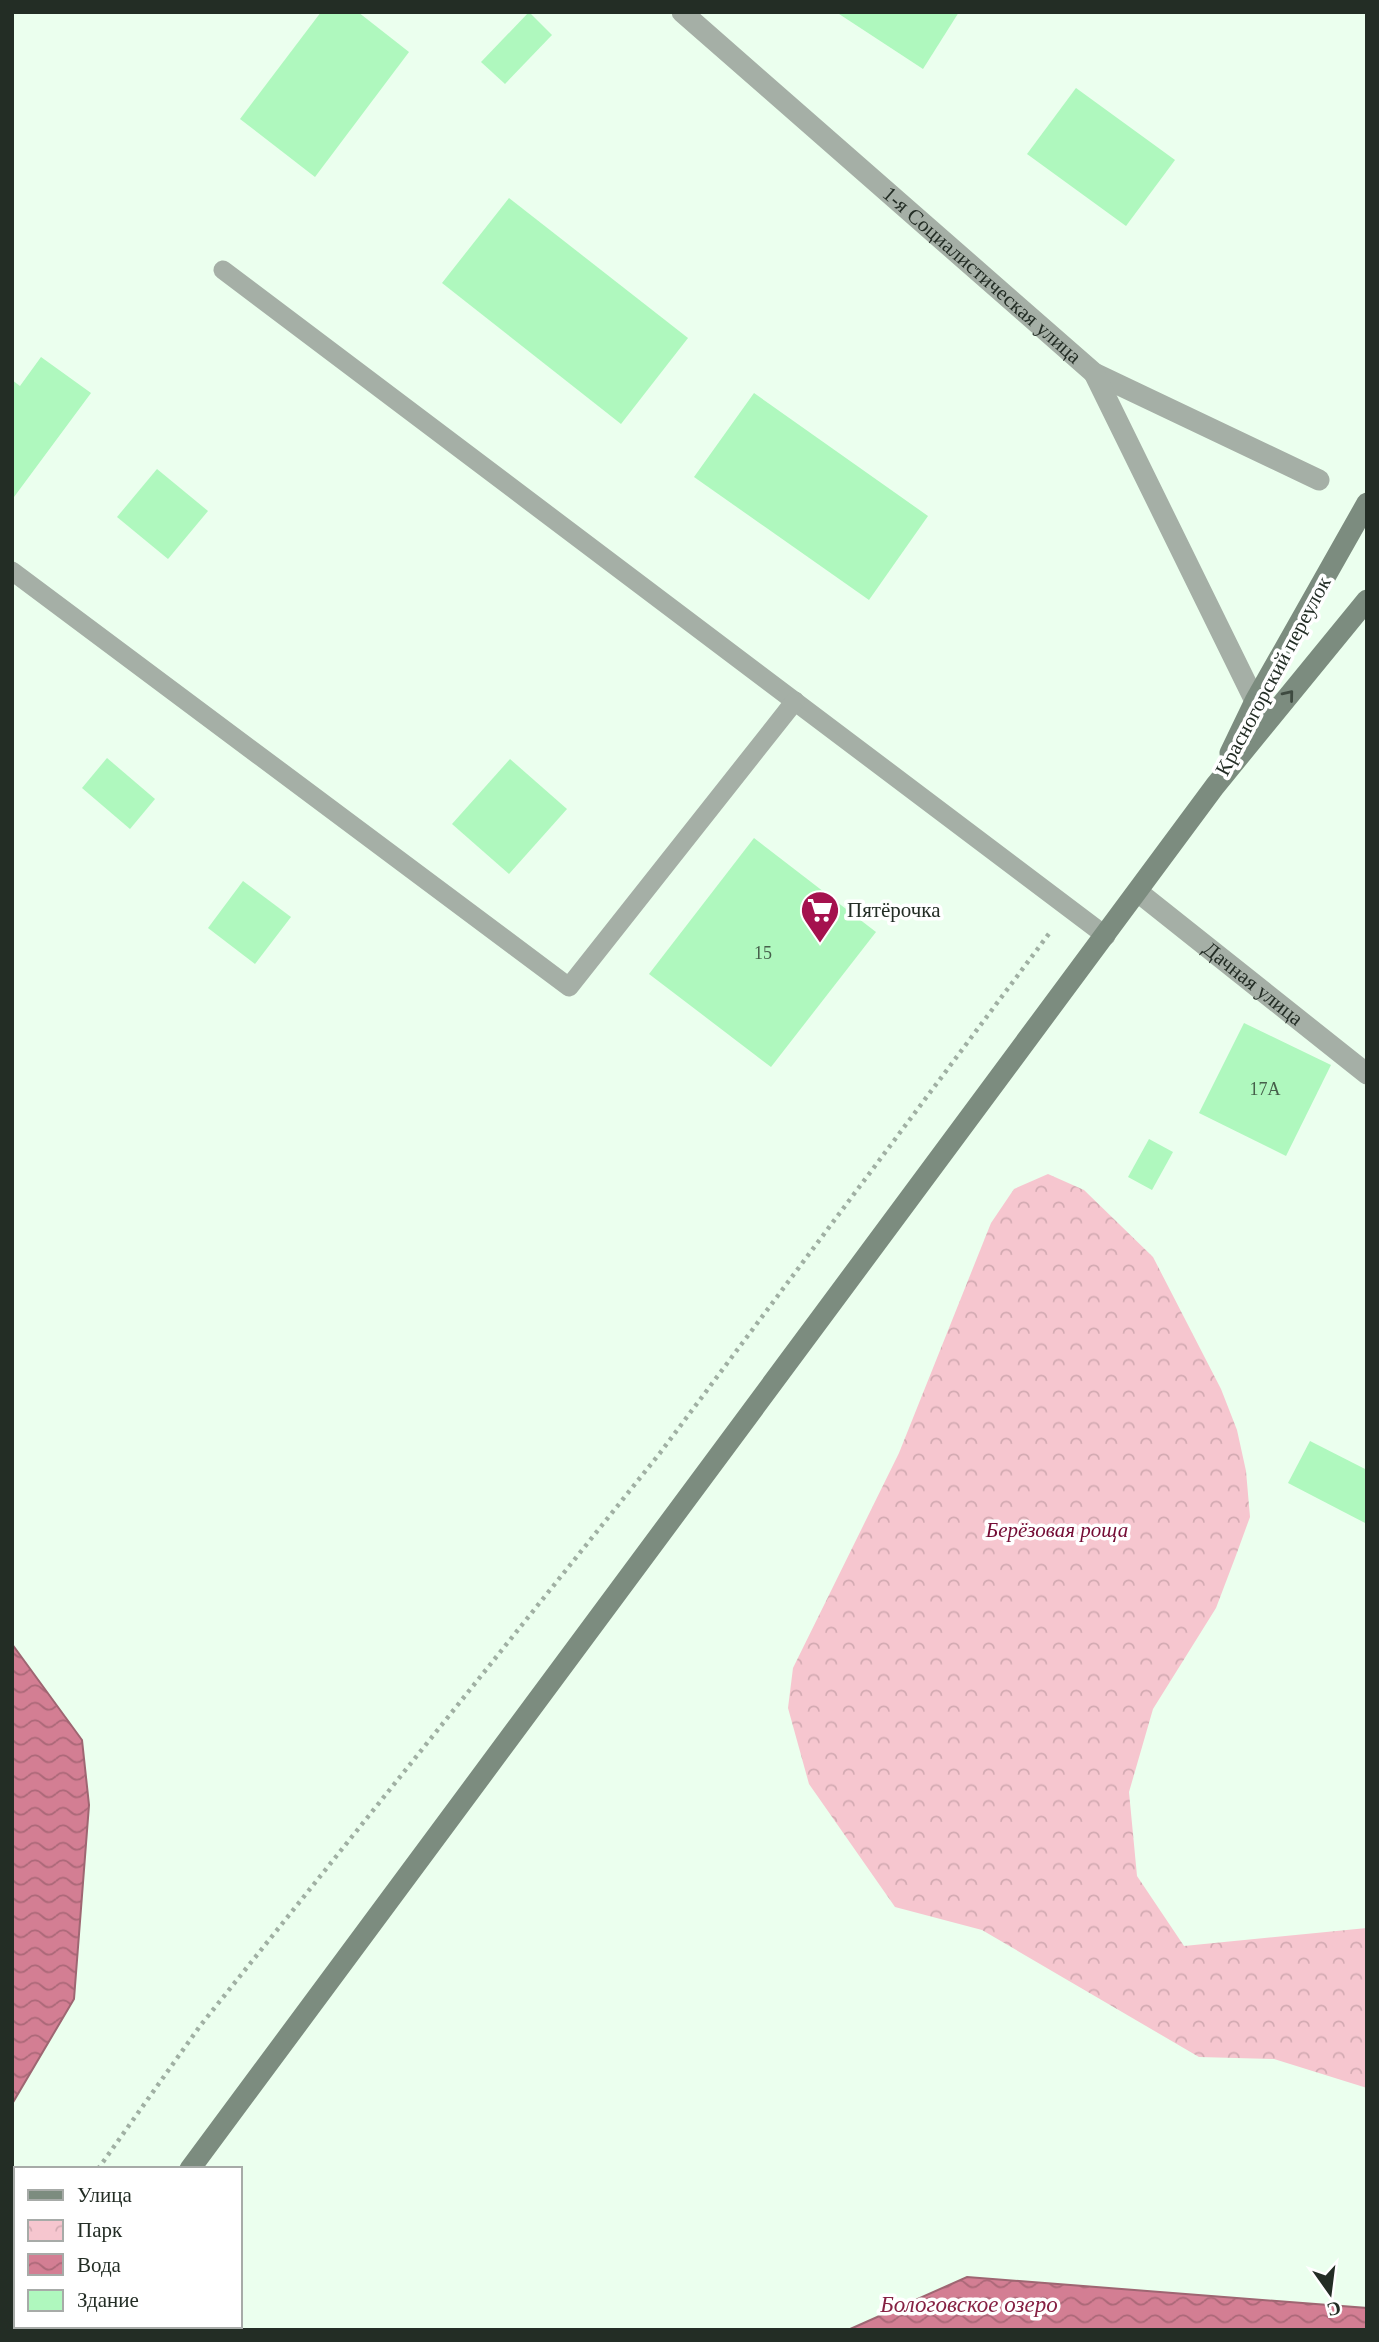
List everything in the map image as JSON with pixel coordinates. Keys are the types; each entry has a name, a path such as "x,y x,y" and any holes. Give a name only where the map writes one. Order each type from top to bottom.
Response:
{"main road":[{"name":"Красногорский переулок","path":"1215,786 1255,701 1366,505"},
{"name":"Красногорский переулок","path":"1215,786 1367,600"},
{"path":"191,2167 1215,786"}],"street":[{"name":"1-я Социалистическая улица","path":"682,12 1094,373 1319,480"},
{"path":"1094,373 1255,701"},
{"name":"Дачная улица","path":"1138,892 1367,1074"}],"lane":[{"path":"223,270 1105,936"},
{"path":"12,571 569,987 795,701"}],"path":[{"path":"99,2167 200,2026 660,1453 1068,908"}],"green space":[{"name":"Берёзовая роща","path":"1048,1174 1084,1190 1153,1257 1221,1389 1237,1430 1246,1471 1250,1517 1216,1608 1153,1709 1129,1792 1137,1876 1184,1946 1367,1928 1367,2088 1274,2059 1199,2057 982,1930 895,1907 809,1784 788,1708 793,1668 899,1453 991,1223 1014,1189"}],"water":[{"path":"12,1644 82,1740 89,1805 74,1999 12,2104"},
{"name":"Бологовское озеро","path":"967,2277 1367,2308 1367,2330 848,2330"}],"building":[{"path":"321,12 358,12 409,52 315,177 240,119"},
{"path":"529,12 552,35 505,84 481,62"},
{"path":"836,12 959,12 923,69"},
{"path":"1076,88 1175,160 1126,226 1027,154"},
{"path":"509,198 688,338 621,424 442,283"},
{"path":"41,357 91,393 14,497 12,380 20,386"},
{"path":"754,393 928,516 869,600 694,477"},
{"path":"157,469 208,511 168,559 117,517"},
{"path":"107,758 155,799 130,829 82,788"},
{"path":"510,759 567,809 509,874 452,824"},
{"path":"754,838 876,932 771,1067 649,974"},
{"path":"243,881 291,917 255,964 208,928"},
{"path":"1244,1023 1331,1065 1286,1156 1199,1113"},
{"path":"1149,1139 1173,1152 1152,1190 1128,1177"},
{"path":"1310,1441 1367,1470 1367,1524 1288,1483"}],"place":[{"name":"Пятёрочка","path":"820,944"}]}
